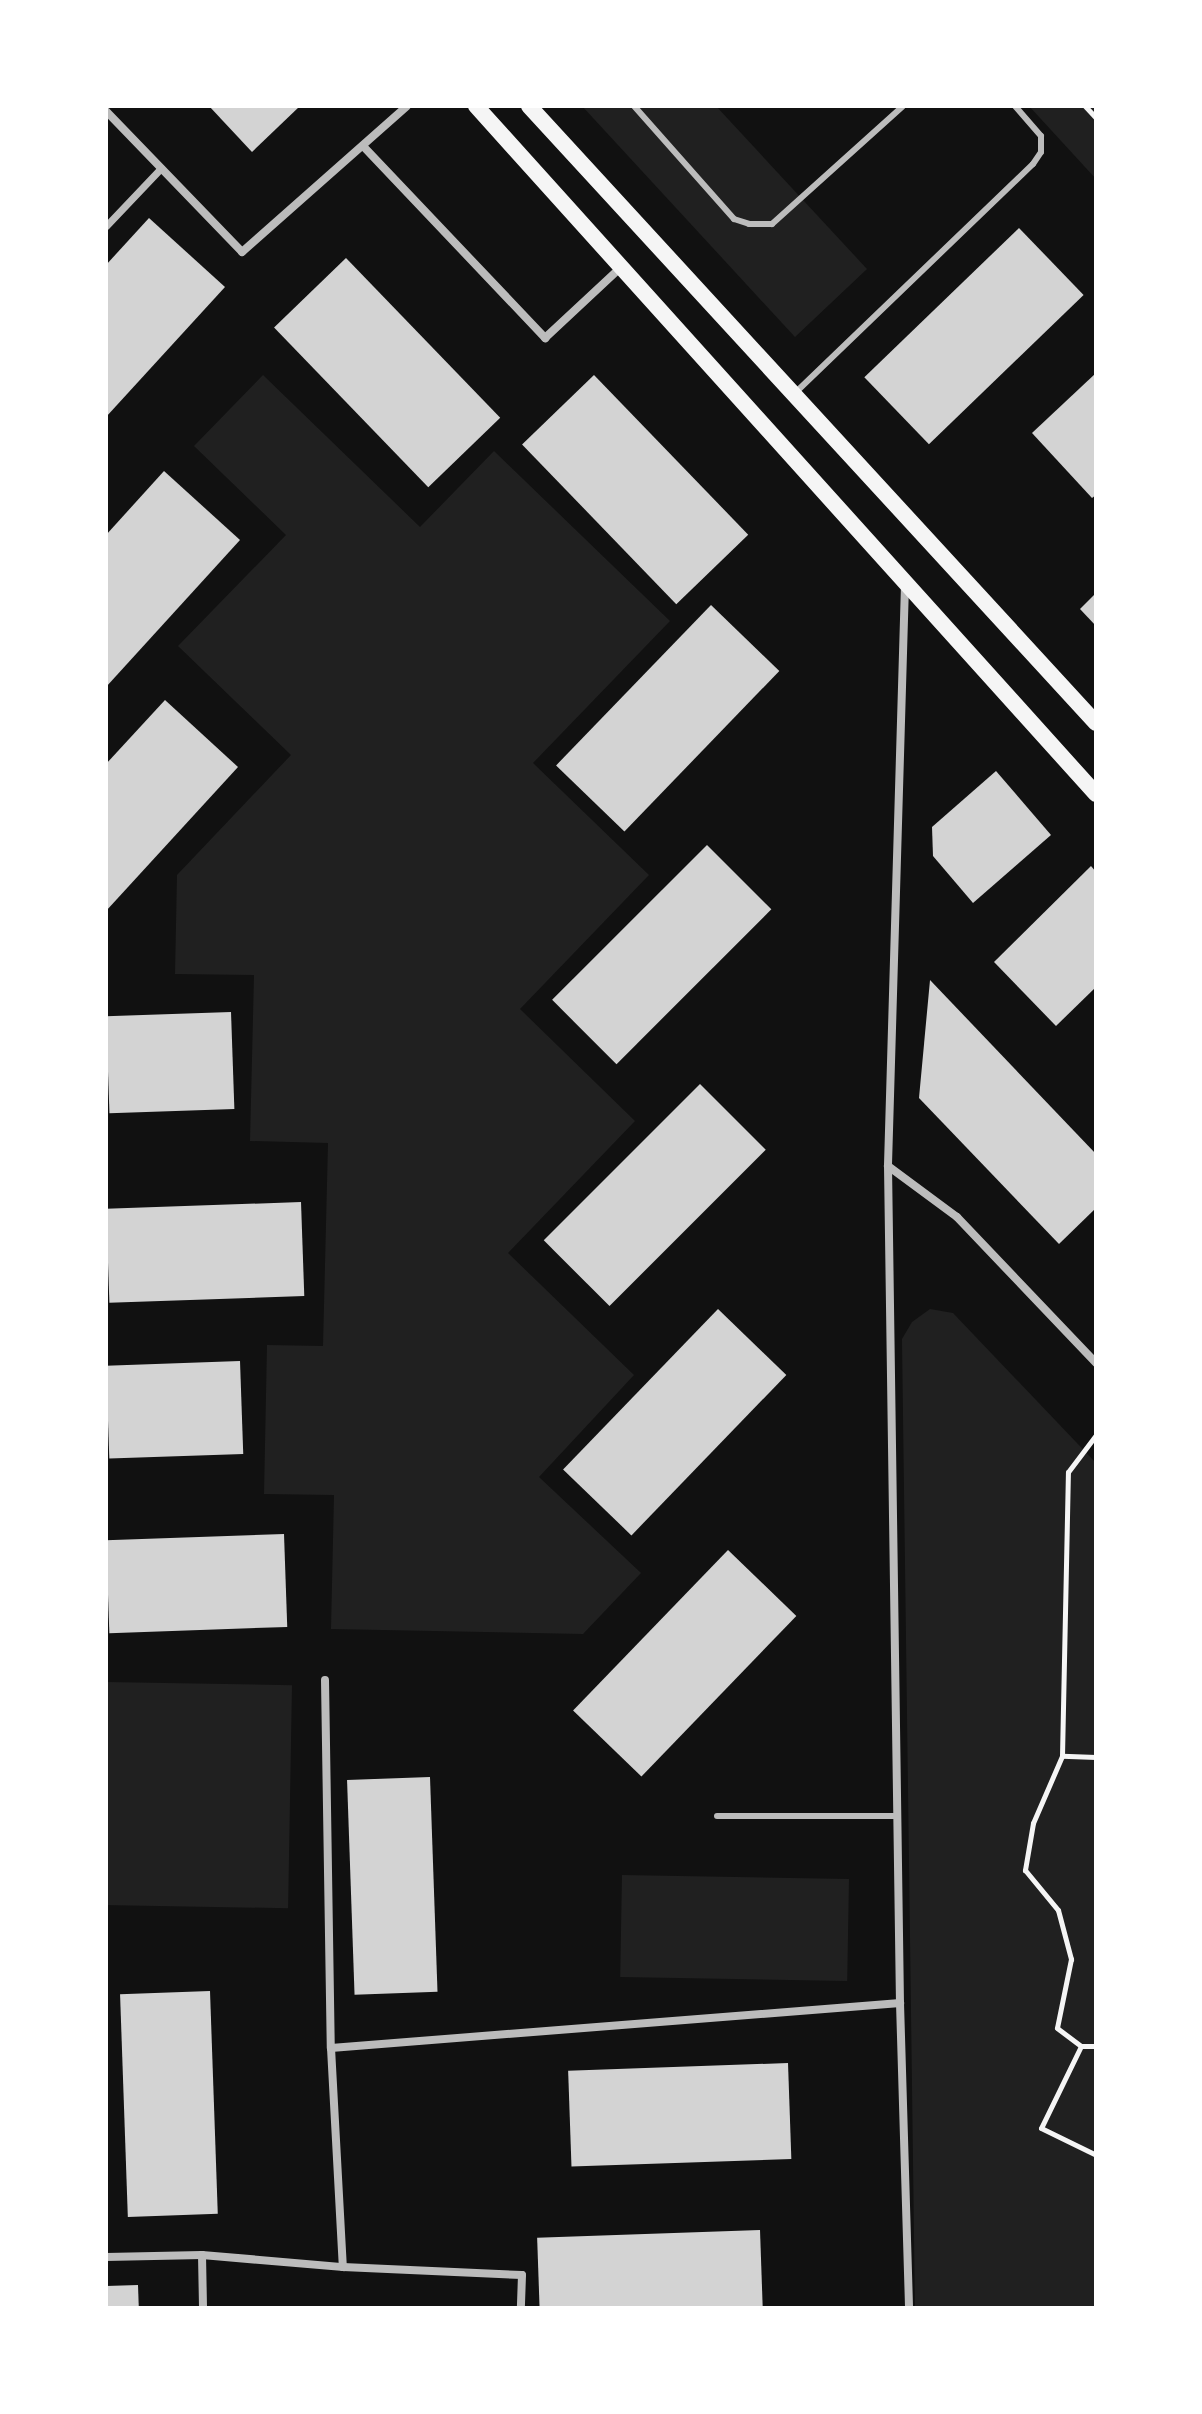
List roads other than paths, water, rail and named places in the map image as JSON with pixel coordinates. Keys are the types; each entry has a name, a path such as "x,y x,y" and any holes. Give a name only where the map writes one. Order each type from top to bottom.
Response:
{"main road":[{"path":"476,106 619,269 1096,794"},
{"path":"529,106 1096,723"}],"street":[{"path":"106,111 242,252 407,106"},
{"path":"363,146 545,338 619,269"},
{"path":"106,226 161,168"},
{"path":"905,584 888,1166 900,2003 909,2308"},
{"path":"888,1166 957,1217 1096,1363"},
{"path":"325,1680 331,2048 343,2267"},
{"path":"331,2048 900,2003"},
{"path":"202,2255 203,2308"},
{"path":"106,2257 202,2255 343,2267 522,2275 521,2308"}],"lane":[{"path":"634,106 734,219 749,224 772,224 903,106"},
{"path":"794,394 1033,164 1041,152 1041,136 1015,106"},
{"path":"717,1816 898,1816"}]}
